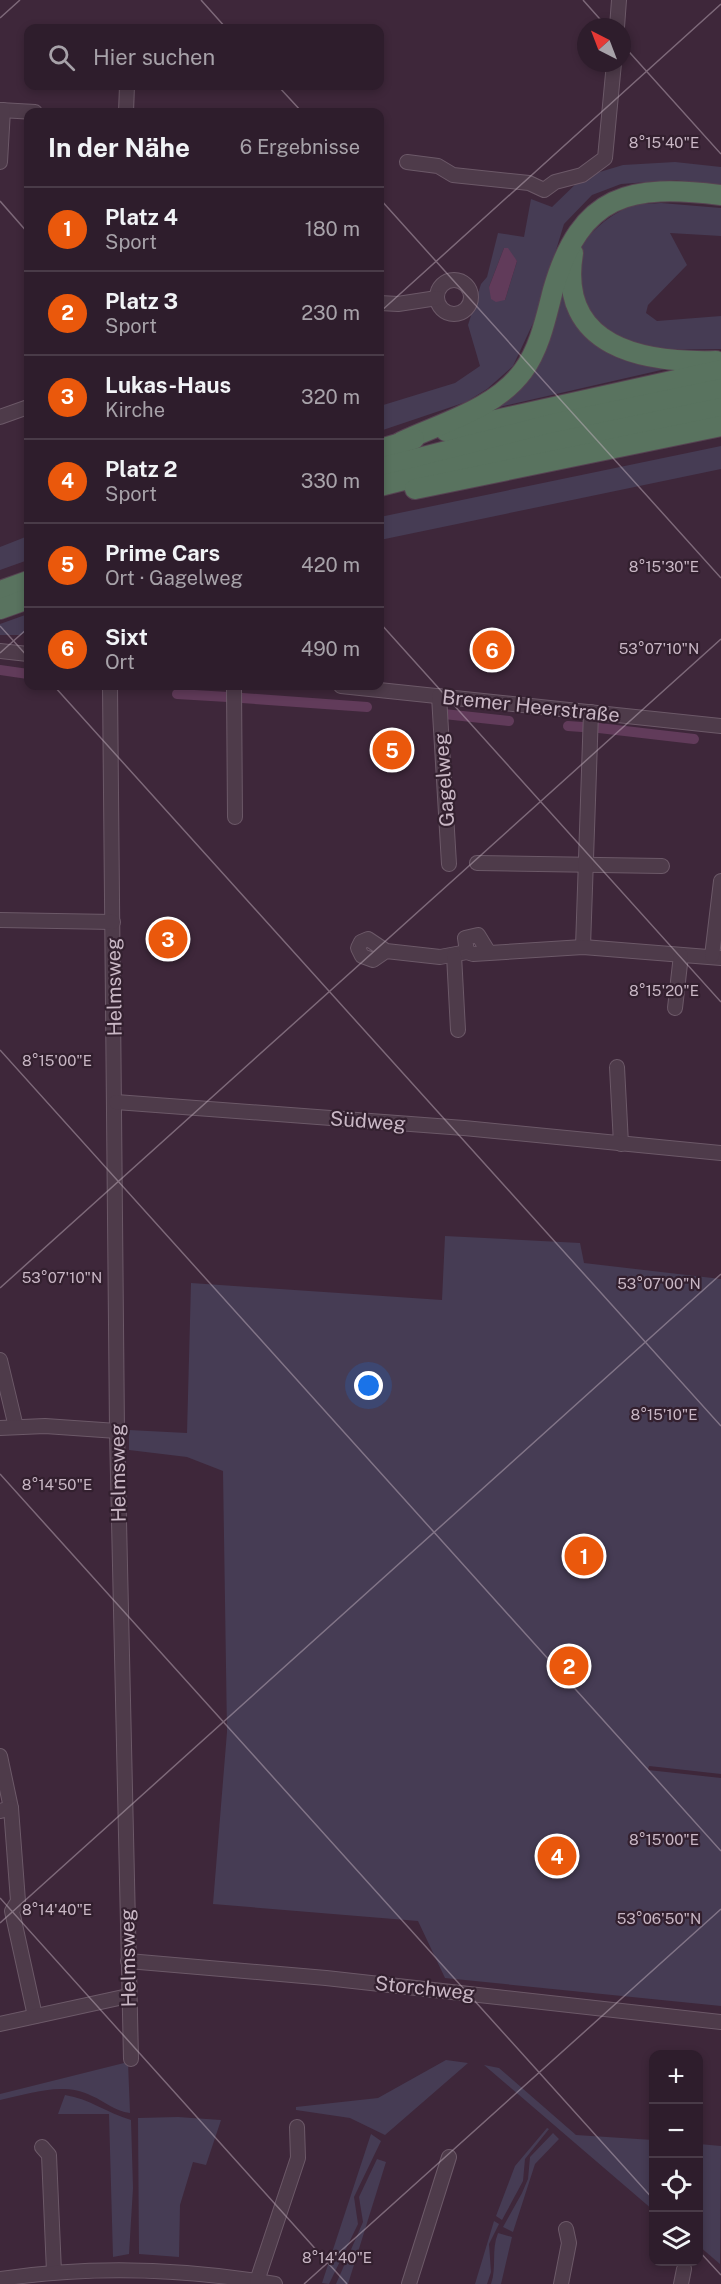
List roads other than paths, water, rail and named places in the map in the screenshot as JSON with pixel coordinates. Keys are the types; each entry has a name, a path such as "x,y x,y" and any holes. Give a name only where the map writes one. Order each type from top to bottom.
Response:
{"highway":[{"path":"401,442 480,406 516,379 528,362 540,337 563,257 599,210 623,196 664,190 721,195"},
{"path":"575,239 571,263 572,291 582,316 594,332 620,350 642,356 684,362 721,361"},
{"path":"384,448 611,392 721,370"},
{"path":"384,467 553,424 721,389"},
{"path":"384,485 556,442 721,408"},
{"path":"384,493 721,426"},
{"path":"0,591 24,582"},
{"path":"0,609 24,600"}],"street":[{"path":"618,18 619,0"},
{"path":"407,162 438,166 453,175 529,183 544,189 555,182 582,175 605,158 613,72"},
{"path":"126,90 126,108"},
{"path":"0,162 2,110 24,111"},
{"path":"384,303 398,304 437,298"},
{"path":"0,417 24,408"},
{"path":"0,651 24,654"},
{"name":"Helmsweg","path":"110,690 116,1102 117,1431 131,2059"},
{"path":"234,690 235,817"},
{"name":"Bremer Heerstraße","path":"381,690 721,726"},
{"name":"Gagelweg","path":"440,696 449,864"},
{"path":"583,947 591,712"},
{"path":"477,863 662,866"},
{"path":"386,951 440,957 583,947 717,957 721,881"},
{"name":"Helmsweg","path":"0,920 113,922"},
{"path":"458,1030 460,954"},
{"path":"675,1008 681,955"},
{"path":"617,1067 621,1144"},
{"name":"Südweg","path":"116,1102 464,1128 721,1154"},
{"path":"0,1360 16,1427"},
{"path":"0,1428 45,1426 117,1431"},
{"path":"0,1756 18,1901 6,1912 35,2016"},
{"name":"Storchweg","path":"128,1961 337,1979 721,2022"},
{"path":"0,2024 128,1996"},
{"path":"257,2281 297,2158 297,2127"},
{"path":"42,2147 49,2155 54,2272"},
{"path":"409,2284 449,2157"},
{"path":"561,2284 569,2243 566,2229"},
{"path":"0,2279 94,2269 181,2271 275,2284"},
{"path":"681,2284 684,2269"}],"waterway":[{"path":"0,670 24,673"},
{"path":"177,694 228,697"},
{"path":"242,698 367,707"},
{"path":"444,714 509,721"},
{"path":"568,726 582,727"},
{"path":"599,728 694,739"}],"place":[{"name":"Sixt","path":"492,650"},
{"name":"Prime Cars","path":"392,750"},
{"name":"Lukas-Haus","path":"168,939"},
{"name":"Platz 4","path":"584,1556"},
{"name":"Platz 3","path":"569,1666"},
{"name":"Platz 2","path":"557,1856"}]}
